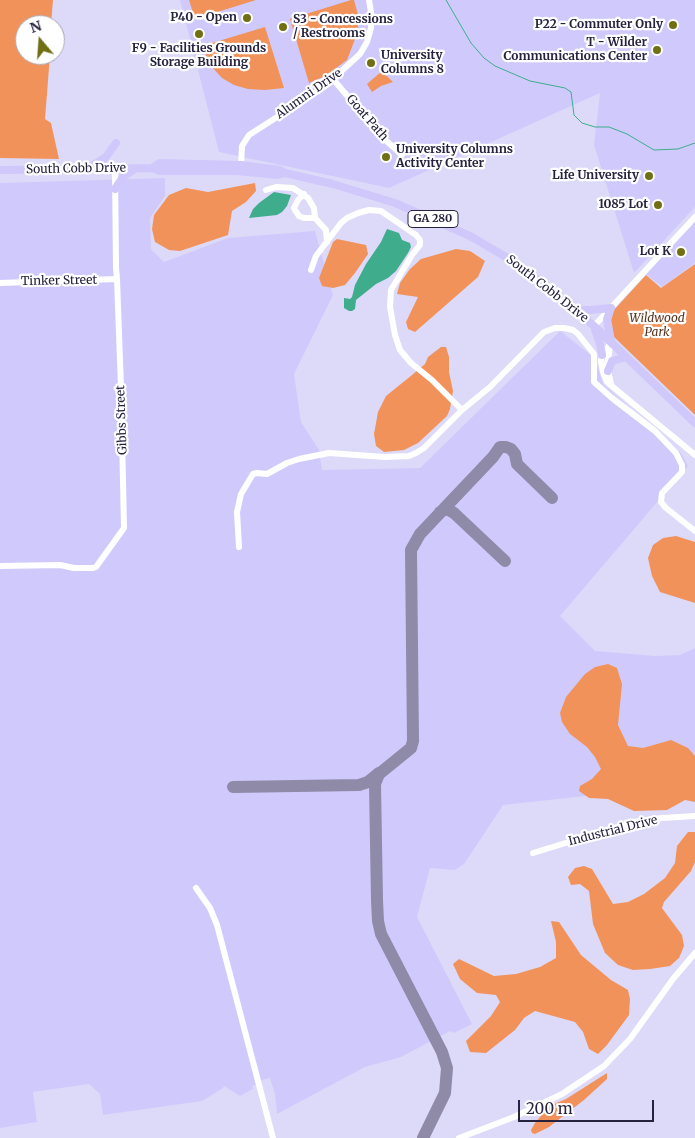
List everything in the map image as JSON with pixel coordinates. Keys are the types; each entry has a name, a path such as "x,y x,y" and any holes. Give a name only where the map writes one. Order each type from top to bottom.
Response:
{"main road":[{"path":"88,168 106,157 116,143"},
{"name":"South Cobb Drive","path":"152,168 160,164 228,164 239,168 278,175 285,174 365,193 441,222 484,244 539,280 594,326 695,423"},
{"path":"114,189 123,177 136,168"},
{"name":"South Cobb Drive","path":"0,170 152,168 160,171 239,168"},
{"path":"575,310 611,308 607,319 611,343"},
{"path":"594,326 602,355"},
{"path":"608,371 612,361 626,357"}],"street":[{"name":"Alumni Drive","path":"228,164 238,157 244,142 252,133 321,89 355,60 367,42 372,17 369,0"},
{"name":"Goat Path","path":"333,79 381,136 402,155"},
{"path":"239,168 241,152"},
{"name":"Gibbs Street","path":"0,566 60,565 74,568 93,568 96,567 124,528 114,189 115,168"},
{"path":"266,190 276,187 293,188 304,194 311,202 315,218 326,230 327,242"},
{"path":"304,194 294,208 299,216 315,218"},
{"path":"311,270 316,256 341,223 347,218 369,210 376,210 386,214 420,240 420,245 391,290 390,308 395,335 400,350 411,363 432,380 462,410"},
{"path":"594,326 695,217"},
{"name":"Tinker Street","path":"0,283 117,279"},
{"path":"239,547 237,512 241,494 253,474 257,472 267,474 299,459 329,453 385,457 409,456 424,448 544,332 555,328 573,330 582,338 594,354 594,382 655,431 676,453 682,465 682,472 679,477 666,487 661,496 661,502 695,531"},
{"path":"611,343 602,355 601,364 607,382 695,455"},
{"path":"611,343 607,361 613,387"},
{"name":"Industrial Drive","path":"533,853 634,822 695,816"},
{"path":"196,888 210,908 217,925 273,1138"},
{"path":"459,1138 514,1117 562,1094 604,1066 630,1039 673,979 695,953"}],"shaded area":[{"path":"180,0 695,0 695,207 634,273 594,145 600,93 389,188 219,152"},
{"path":"165,178 165,196 150,218 151,249 164,262 228,238 315,231 333,295 294,374 301,422 319,450 322,470 420,468 560,331 595,358 603,384 681,453 688,466 560,616 595,651 656,656 680,655 695,648 695,784 503,805 464,864 455,870 430,868 417,917 472,1024 454,1033 450,1031 401,1057 365,1067 277,1114 275,1094 270,1078 258,1081 258,1084 252,1086 253,1089 240,1096 224,1086 202,1101 103,1115 100,1094 89,1084 33,1092 37,1122 0,1128 0,183"},
{"path":"274,192 291,195 287,206 282,212 277,215 249,218 253,209"},
{"path":"695,222 695,263 662,287 646,274"},
{"path":"387,229 399,233 402,240 410,243 411,247 396,271 356,300 355,309 349,311 344,308 344,298 350,299 352,297 355,285"}],"green space":[{"path":"0,0 53,0 52,15 15,15 15,65 49,65 45,119 51,123 59,159 0,158"},
{"path":"189,0 256,0 195,19"},
{"path":"354,0 359,18 357,34 347,60 325,76 309,83 290,19"},
{"path":"265,27 284,88 248,89 234,85 222,78 211,66 202,46"},
{"path":"382,71 393,82 381,86 372,92 367,84"},
{"path":"255,183 256,191 246,202 232,211 228,235 180,251 169,250 155,242 152,229 154,215 169,195 186,188 208,192"},
{"path":"337,239 366,245 368,254 345,285 333,288 322,286 319,278 333,242"},
{"path":"456,249 470,251 485,261 478,277 415,332 408,329 406,322 418,297 397,294 400,283 410,269 421,259"},
{"name":"Wildwood Park","path":"695,264 695,415 614,337 610,324 614,310 646,275 661,288"},
{"path":"441,347 446,347 449,357 449,372 453,391 447,416 418,443 404,450 384,452 376,446 374,434 378,412 386,396 425,364 428,357"},
{"path":"676,536 695,542 695,603 660,592 652,576 648,558 653,545 663,538"},
{"path":"608,664 617,668 622,684 618,725 628,746 643,748 671,740 688,748 695,756 695,802 685,800 667,810 634,811 608,799 589,798 579,791 580,786 592,779 601,769 587,747 570,734 562,722 560,713 566,697 585,674 595,667"},
{"path":"688,832 695,832 695,862 691,871 664,902 662,908 682,935 684,946 679,958 670,966 650,969 633,970 618,965 605,953 593,924 589,891 580,884 571,885 568,877 575,868 584,866 592,869 613,904 628,902 644,894 665,878 675,863 677,846"},
{"path":"551,921 559,922 581,955 611,980 628,990 630,999 629,1015 598,1054 589,1049 583,1032 575,1022 535,1011 524,1018 515,1030 486,1053 470,1052 466,1041 491,1016 500,1002 496,995 477,993 460,979 453,964 459,959 494,976 516,974 540,967 556,958 556,942"},
{"path":"607,1073 607,1079 584,1100 549,1127 535,1134 532,1133 531,1130 535,1123 549,1106 566,1099"}],"waterway":[{"path":"446,0 471,43 484,58 495,66 530,81 565,88 571,92 574,115 582,123 595,127 609,127 627,134 654,150 678,149 695,143"}],"taxiway":[{"path":"423,1138 445,1093 447,1068 442,1052 381,934 377,900 375,784 379,774 411,748 413,741 411,550 420,534 493,457 500,447 511,449 515,454 517,464 552,498"},
{"path":"440,512 447,509 454,513 505,561"},
{"path":"233,787 359,785 368,782 379,773"}],"place":[{"name":"P40 - Open","path":"247,18"},
{"name":"P22 - Commuter Only","path":"673,25"},
{"name":"S3 - Concessions / Restrooms","path":"283,27"},
{"name":"F9 - Facilities Grounds Storage Building","path":"199,34"},
{"name":"T - Wilder Communications Center","path":"657,50"},
{"name":"University Columns 8","path":"371,63"},
{"name":"University Columns Activity Center","path":"386,157"},
{"name":"Life University","path":"649,176"},
{"name":"1085 Lot","path":"658,205"},
{"name":"Lot K","path":"681,252"}]}
